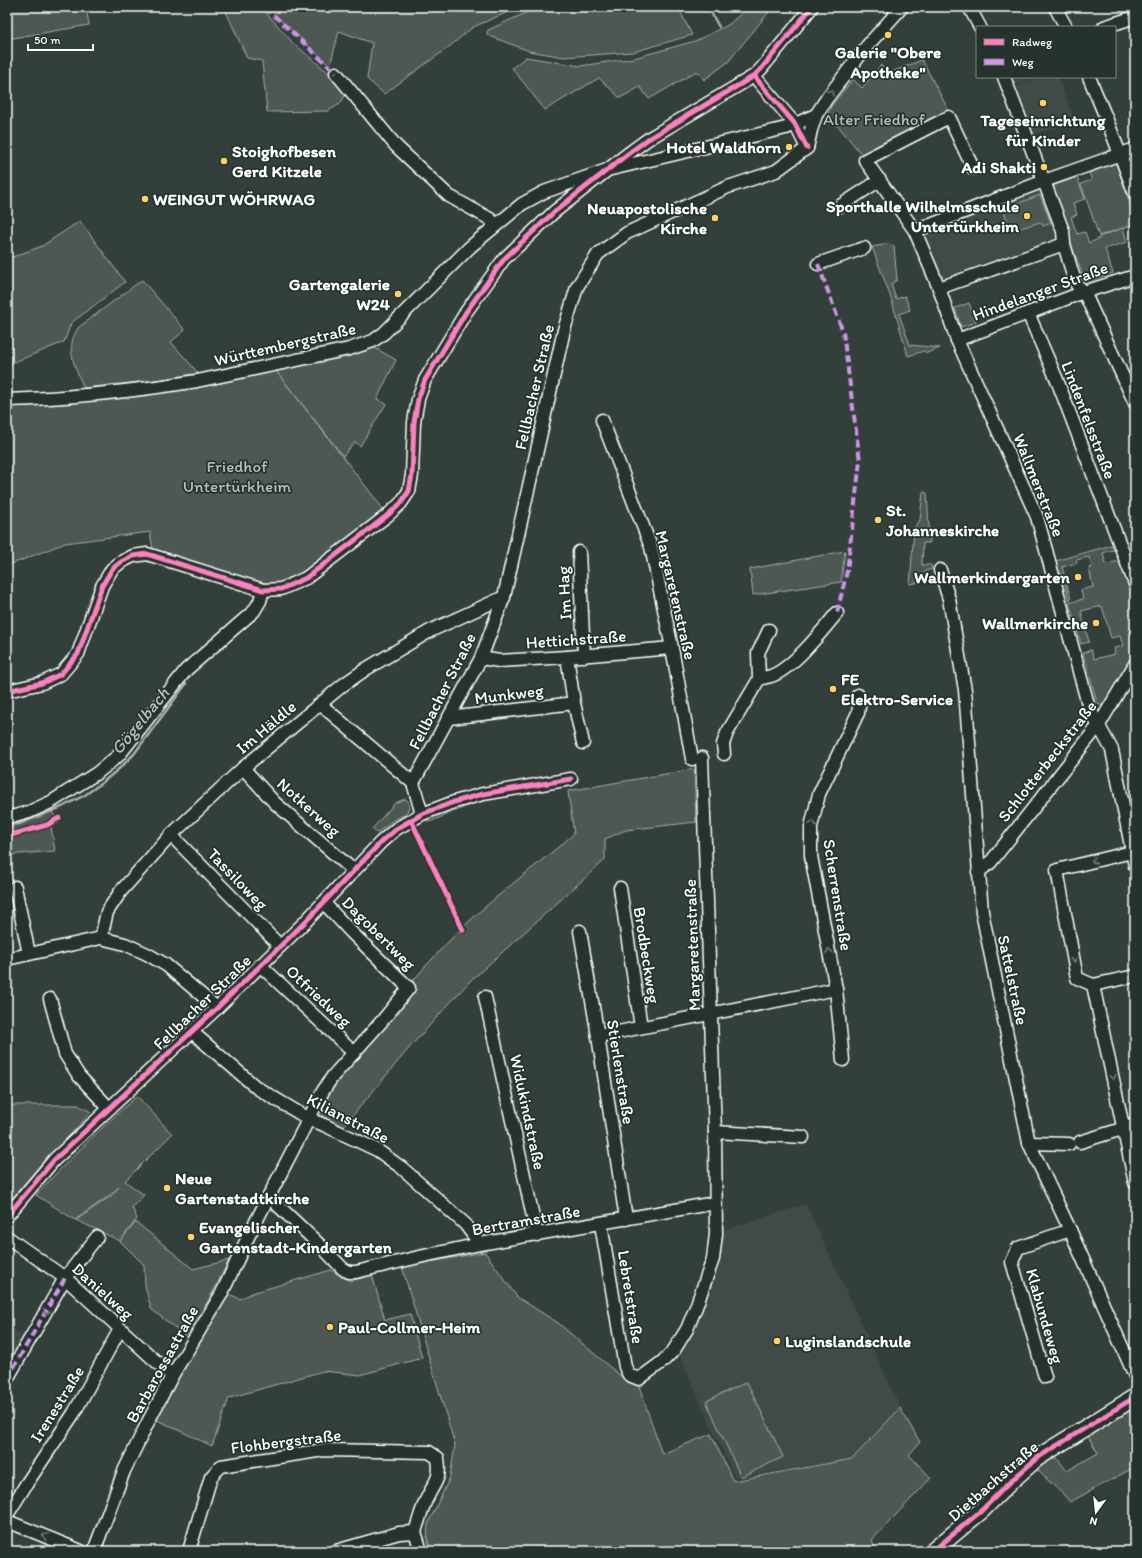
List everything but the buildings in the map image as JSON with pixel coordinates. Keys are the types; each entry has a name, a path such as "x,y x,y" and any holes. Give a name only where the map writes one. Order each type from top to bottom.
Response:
{"main road":[{"name":"Dietbachstraße","path":"932,1551 982,1510 1038,1458 1135,1397"}],"street":[{"path":"7,691 42,683 61,674 78,654 102,586 112,569 133,556 147,554 263,590 281,589 306,578 388,515 400,503 408,491 412,475 414,422 418,399 433,365 466,312 504,259 554,212 648,139 754,76 812,7"},
{"path":"807,148 816,115 827,98 863,52 902,7"},
{"path":"969,7 979,26"},
{"path":"1055,7 1065,26"},
{"path":"1107,26 1135,17"},
{"path":"336,73 396,146 449,196 490,219 496,225"},
{"path":"754,76 795,124 807,148"},
{"path":"1004,78 1063,231 1064,244 1077,285 1084,292 1135,403"},
{"path":"1089,78 1121,154 1135,194"},
{"path":"607,170 786,128 816,115"},
{"name":"Wallmerstraße","path":"973,168 949,117 865,160 915,231 939,288 957,340 1037,517 1089,708 1112,750 1134,861"},
{"path":"648,139 645,149 647,156 652,160"},
{"name":"Fellbacher Straße","path":"413,783 481,658 504,597 564,330 577,287 598,254 627,234 728,187 776,170 807,148"},
{"path":"915,231 1044,181 1135,149"},
{"name":"Württembergstraße","path":"7,400 41,399 197,381 322,355 373,341 384,334 470,247 522,204 544,192 607,170"},
{"path":"840,206 880,180"},
{"path":"554,212 569,190 569,182"},
{"path":"544,192 554,202 554,212"},
{"path":"939,288 1064,244"},
{"path":"818,264 864,248"},
{"name":"Hindelanger Straße","path":"957,340 1084,292 1135,276"},
{"name":"Lindenfelsstraße","path":"1028,313 1057,380 1135,584"},
{"name":"Margaretenstraße","path":"602,420 651,547 697,758 712,1014 716,1234 713,1259 687,1329 674,1350 649,1373 639,1379 629,1374"},
{"name":"Im Hag","path":"579,552 584,656"},
{"name":"Sattelstraße","path":"940,570 949,599 965,690 982,912 1029,1143 1070,1230 1135,1376"},
{"path":"7,816 15,816 29,812 50,802 97,773 119,754 186,670 254,612 260,601 263,590"},
{"name":"Im Häldle","path":"101,938 107,912 121,891 171,835 243,768 343,685 366,669 430,631 504,597"},
{"path":"759,679 773,676 791,662 813,641 837,613"},
{"path":"724,754 723,744 727,733 759,679 758,653 769,630"},
{"name":"Hettichstraße","path":"481,658 499,661 567,658 672,648"},
{"path":"567,658 574,704 583,743"},
{"name":"Schlotterbeckstraße","path":"978,872 990,863 1099,724 1135,664"},
{"name":"Scherrenstraße","path":"843,1060 836,989 811,856 811,827 819,794 858,713 860,701 858,695"},
{"path":"320,704 413,783 422,814"},
{"name":"Munkweg","path":"449,718 574,704"},
{"name":"Notkerweg","path":"243,768 275,803 353,870"},
{"name":"Fellbacher Straße","path":"7,1216 54,1160 217,1008 324,902 381,842 396,829 422,814 454,802 483,794 571,779"},
{"name":"Tassiloweg","path":"171,835 280,946"},
{"path":"1134,861 1057,870 1077,978 1093,985 1135,976"},
{"path":"15,887 29,954"},
{"name":"Brodbeckweg","path":"620,888 641,1027"},
{"name":"Dagobertweg","path":"324,902 351,932 409,988"},
{"name":"Stierlenstraße","path":"580,930 626,1219"},
{"path":"7,959 101,938 125,944 148,954 166,965 217,1008"},
{"name":"Otfriedweg","path":"260,965 354,1053"},
{"path":"1093,985 1129,1127 1135,1183"},
{"name":"Barbarossastraße","path":"94,1551 124,1471 172,1376 222,1293 268,1197 323,1090 333,1076 409,988"},
{"path":"598,1036 836,989"},
{"name":"Widukindstraße","path":"485,997 537,1235"},
{"path":"50,999 65,1054 79,1076 109,1108"},
{"name":"Kilianstraße","path":"192,1032 257,1088 309,1119 377,1150 402,1168 465,1224 480,1244"},
{"path":"1029,1143 1074,1143 1129,1127"},
{"path":"715,1132 803,1137"},
{"name":"Bertramstraße","path":"268,1197 325,1250 343,1269 349,1272 356,1272 480,1244 715,1203"},
{"name":"Lebretstraße","path":"601,1224 625,1367 629,1374"},
{"name":"Klabundeweg","path":"1045,1377 1012,1262 1018,1248 1070,1230"},
{"path":"7,1379 65,1278 97,1236"},
{"name":"Danielweg","path":"7,1237 65,1278 172,1376"},
{"name":"Irenestraße","path":"7,1516 74,1413 120,1329"},
{"name":"Flohbergstraße","path":"189,1551 211,1477 221,1466 324,1450 429,1452 438,1458 440,1469 437,1481 428,1495 420,1513 415,1532"},
{"path":"7,1521 81,1551"},
{"path":"336,1551 399,1533 415,1532 421,1551"}],"shaded area":[{"path":"1009,78 1034,78 1012,86"},
{"name":"Tageseinrichtung für Kinder","path":"1037,78 1058,78 1074,120 1031,136 1012,87"},
{"path":"1044,190 1063,242 943,283 924,234"},
{"name":"Luginslandschule","path":"806,1204 900,1407 851,1459 735,1478 678,1352 721,1231"},
{"path":"7,1326 28,1337 7,1374"}],"green space":[{"path":"7,7 86,7 89,25 7,39"},
{"path":"224,7 261,7 293,43 336,79 347,92 340,104 328,111 267,112 262,61 247,58"},
{"path":"266,7 520,7 473,27 449,47 384,94 367,79 372,43 339,31 330,66"},
{"path":"539,7 678,7 692,35 633,52 564,57 529,51 487,35 488,30"},
{"path":"749,7 773,7 728,62 704,80 697,71 649,99 640,87 620,98 599,78 545,110 512,68 526,57 580,66 634,58 695,41 728,25"},
{"name":"Alter Friedhof","path":"922,60 950,113 863,156 839,127 825,118 832,105 853,79 862,88 881,65 892,80 889,73"},
{"path":"1116,163 1135,217 1135,224 1099,236 1081,184 1092,180 1089,173"},
{"path":"1077,177 1085,199 1073,203 1077,215 1071,217 1077,234 1085,232 1089,243 1099,239 1099,237 1123,228 1127,242 1105,249 1113,273 1077,285 1075,279 1083,276 1050,187"},
{"name":"Sporthalle Wilhelmsschule Untertürkheim","path":"1040,195 1051,223 1043,226 1040,222 1011,231 1003,209"},
{"path":"80,221 125,282 71,323 64,342 7,365 7,259 42,246"},
{"path":"887,244 894,247 897,280 891,284 896,299 905,296 910,310 899,314 910,345 940,348 927,353 924,351 908,356 891,298 872,247"},
{"path":"142,280 185,330 171,342 198,373 165,379 84,388 72,357 72,342 75,334 79,327"},
{"path":"969,303 976,322 961,327 955,308"},
{"path":"375,348 396,360 377,399 386,404 360,446 355,442 343,456 276,371 351,356"},
{"name":"Friedhof Untertürkheim","path":"276,371 384,510 292,581 275,584 257,582 153,549 150,532 65,543 12,564 7,560 7,406 77,402 212,385"},
{"path":"923,492 927,493 930,543 923,543 922,565 931,565 932,569 925,571 927,581 910,584 914,528 920,520"},
{"path":"1115,544 1116,549 1103,553 1106,564 1121,561 1135,598 1135,657 1119,688 1105,706 1100,705 1097,702 1083,653 1091,650 1094,659 1115,654 1114,648 1123,646 1120,636 1111,638 1102,606 1081,611 1089,642 1081,644 1069,603 1083,599 1081,590 1093,587 1089,568 1092,567 1089,557 1076,560 1077,563 1062,567 1071,599 1069,600 1062,574 1056,575 1052,562"},
{"path":"845,551 841,582 753,595 750,569"},
{"path":"694,769 696,822 626,830 605,839 605,860 468,983 410,1047 343,1127 325,1118 317,1111 323,1091 390,1008 442,948 488,904 574,834 568,791"},
{"path":"405,799 408,801 409,807 406,814 392,821 377,833 372,829 395,803"},
{"path":"470,805 428,822 427,819"},
{"path":"51,810 59,823 51,826 55,851 7,855 7,822 24,820"},
{"path":"137,1096 172,1134 125,1181 144,1195 132,1207 137,1219 120,1241 76,1220 111,1196 120,1186 75,1220 36,1195 85,1144"},
{"path":"7,1105 78,1105 91,1112 67,1139 48,1156 7,1204"},
{"path":"136,1222 193,1269 229,1260 188,1338 151,1309 145,1285 144,1265 120,1241"},
{"path":"485,1252 517,1297 558,1323 623,1378 639,1386 662,1454 711,1434 733,1481 852,1459 900,1408 920,1442 909,1455 931,1478 872,1540 876,1551 431,1551 427,1538 428,1524 450,1477 455,1445 402,1267"},
{"path":"331,1270 350,1281 372,1275 385,1320 410,1314 422,1358 360,1375 323,1371 229,1398 212,1446 155,1419 176,1379 227,1293 240,1299 252,1293"},
{"path":"747,1382 783,1457 741,1477 706,1401"},
{"path":"1135,1407 1135,1467 1070,1502 1034,1467 1054,1454 1067,1471 1098,1453 1086,1433"}],"waterway":[{"path":"708,7 719,27"},
{"name":"Gögelbach","path":"7,825 19,824 62,807 85,795 103,782 134,754 186,684"}],"marked path":[{"path":"265,7 336,73"},
{"path":"818,264 843,332 860,461 847,571 837,613"},
{"path":"7,1379 65,1278"}],"cycle path":[{"path":"7,691 42,683 61,674 78,654 102,586 112,569 121,562 133,556 147,554 263,590 281,589 306,578 388,515 401,503 409,491 412,475 414,422 418,399 425,380 466,312 504,259 554,212 648,139 754,76 812,7"},
{"path":"754,76 795,124 807,148"},
{"path":"7,1216 54,1160 217,1008 305,922 381,842 396,829 422,814 454,802 483,794 571,779"},
{"path":"7,836 47,825 59,818"},
{"path":"411,820 463,930"},
{"path":"933,1551 982,1510 1037,1458 1135,1397"}],"place":[{"name":"Galerie \"Obere Apotheke\"","path":"888,35"},
{"name":"Tageseinrichtung für Kinder","path":"1043,103"},
{"name":"Hotel Waldhorn","path":"789,147"},
{"name":"Stoighofbesen Gerd Kitzele","path":"224,161"},
{"name":"Adi Shakti","path":"1044,167"},
{"name":"WEINGUT WÖHRWAG","path":"145,199"},
{"name":"Sporthalle Wilhelmsschule Untertürkheim","path":"1027,216"},
{"name":"Neuapostolische Kirche","path":"715,218"},
{"name":"Gartengalerie W24","path":"398,294"},
{"name":"St. Johanneskirche","path":"878,520"},
{"name":"Wallmerkindergarten","path":"1078,577"},
{"name":"Wallmerkirche","path":"1096,623"},
{"name":"FE Elektro-Service","path":"833,689"},
{"name":"Neue Gartenstadtkirche","path":"167,1188"},
{"name":"Evangelischer Gartenstadt-Kindergarten","path":"191,1237"},
{"name":"Paul-Collmer-Heim","path":"330,1327"},
{"name":"Luginslandschule","path":"777,1341"}]}
